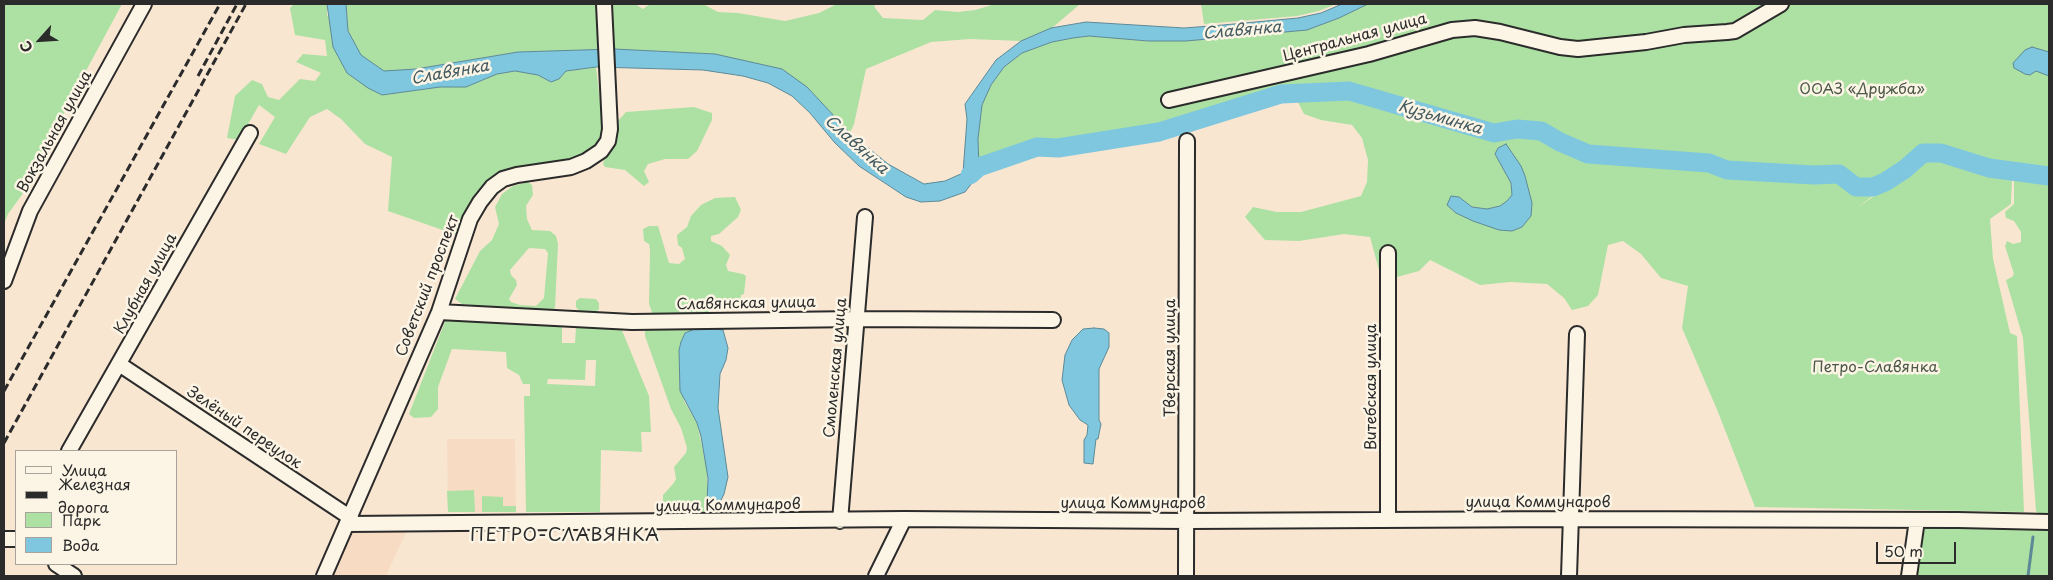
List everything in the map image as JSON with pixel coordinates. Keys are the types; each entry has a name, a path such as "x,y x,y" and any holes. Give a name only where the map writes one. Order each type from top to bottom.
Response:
{"street":[{"name":"Вокзальная улица","path":"4,281 30,211 144,4"},
{"name":"Советский проспект","path":"324,576 439,312 470,219 480,202 492,187 503,179 517,175 571,167 586,161 601,151 608,141 610,129 604,4"},
{"name":"Центральная улица","path":"1169,100 1369,54 1452,30 1475,28 1500,32 1560,47 1578,49 1646,42 1684,35 1727,32 1735,30 1781,4"},
{"name":"Клубная улица","path":"71,450 250,133"},
{"name":"Тверская улица","path":"1186,576 1188,521 1187,140"},
{"name":"Смоленская улица","path":"840,521 864,217"},
{"name":"Витебская улица","path":"1388,253 1388,520"},
{"name":"Славянская улица","path":"439,312 632,322 857,318 1053,320"},
{"path":"1569,576 1577,334"},
{"name":"Зелёный переулок","path":"119,364 349,521"},
{"name":"улица Коммунаров","path":"349,521 840,521 904,519 1188,521 1570,518 2049,522"},
{"path":"876,576 904,519"},
{"path":"1909,576 1918,520"},
{"path":"58,565 74,576"}],"shaded area":[{"path":"447,439 515,439 516,512 448,512"},
{"path":"350,532 406,532 386,576 332,576"}],"green space":[{"path":"4,4 122,4 46,146 29,185 8,214 4,224"},
{"path":"294,4 327,4 327,15 382,95 440,87 466,87 497,74 515,71 538,75 551,82 559,79 566,71 596,67 603,127 600,139 592,149 570,163 510,171 460,236 388,211 392,157 365,144 341,119 327,109 310,117 286,154 259,144 275,117 259,105 239,140 227,138 235,96 252,80 262,84 268,97 279,100 300,79 315,81 321,73 296,62 303,54 327,56 325,40 295,35 290,8"},
{"path":"346,4 597,4 598,50 518,52 416,69 384,71 361,56 348,31"},
{"path":"611,4 635,4 643,9 650,4 703,4 718,12 738,13 785,21 819,13 837,4 874,4 883,18 923,20 935,10 958,12 975,10 995,4 1085,4 1079,5 1052,28 1021,41 970,39 931,42 866,69 854,124 850,133 807,87 715,54 614,49"},
{"path":"1201,4 1336,4 1319,11 1297,16 1204,24"},
{"path":"1368,4 2049,4 2049,176 1989,168 1941,153 1923,153 1905,169 1874,187 1879,191 1857,208 1921,163 1943,159 2012,177 2011,204 1990,219 1993,259 2010,333 2017,336 2024,512 1755,507 1718,412 1682,328 1688,286 1661,278 1641,254 1623,241 1608,245 1598,295 1588,306 1572,310 1564,298 1547,284 1510,282 1480,285 1430,260 1419,271 1382,281 1370,237 1344,234 1299,241 1265,240 1245,217 1253,207 1277,212 1301,212 1361,196 1367,182 1368,160 1362,138 1352,125 1321,120 1304,114 1298,102 1303,93 1281,94 1159,132 1058,148 1037,147 979,167 978,139 982,105 991,85 1004,67 1022,53 1052,42 1089,36 1148,41 1186,41 1307,30 1339,18","holes":["1512,152 1525,176 1531,216 1521,227 1512,231 1499,230 1456,213 1447,205 1459,197 1472,207 1487,209 1500,206 1507,201 1512,195 1511,183 1495,154"]},
{"path":"694,107 712,113 712,120 697,151 688,159 665,159 648,164 644,171 649,182 644,186 625,170 605,167 603,164 605,157 611,150 616,135 617,122 626,112"},
{"path":"2014,177 2049,181 2049,515 2039,515 2036,511 2023,338 2006,280 2014,274 2005,246 2007,241 2013,244 2021,242 2021,232 2014,221 2006,218 2005,212 2014,204"},
{"path":"528,182 532,185 533,195 526,206 527,219 532,230 550,231 556,236 558,244 555,308 550,313 462,304 455,299 480,251 492,240 499,224 495,207 502,194 513,186","holes":["529,248 545,249 548,253 544,298 536,306 520,305 511,302 509,299 517,285 510,270"]},
{"path":"735,197 741,210 738,217 719,234 711,236 711,241 722,246 730,255 726,265 728,271 746,276 744,294 741,295 741,310 712,310 702,315 653,315 649,304 650,250 649,244 644,241 643,229 649,226 658,226 669,263 679,264 685,259 682,248 678,245 677,235 687,227 691,216 701,205 715,198"},
{"path":"580,298 596,299 599,303 599,309 596,312 579,311 576,307 576,301"},
{"path":"446,319 562,327 562,343 575,343 576,328 621,328 649,396 651,432 641,432 642,452 601,450 600,512 526,512 524,396 530,396 530,384 523,384 519,375 507,368 506,352 452,349 438,387 438,409 431,417 414,418 409,414","holes":["586,360 596,360 595,386 547,384 548,379 585,380"]},
{"path":"649,328 697,328 685,333 679,350 684,401 697,423 707,469 707,503 711,508 706,515 675,514 666,508 663,501 663,495 676,479 674,467 686,453 687,448 645,336 645,331"},
{"path":"474,490 475,512 448,512 447,491"},
{"path":"482,496 503,497 503,506 516,506 516,512 482,512"},
{"path":"1926,526 2049,527 2049,576 1915,576 1921,530"}],"water":[{"name":"Славянка","path":"327,4 346,4 348,31 361,55 384,71 416,69 518,52 614,49 715,54 782,69 807,87 850,133 888,164 924,184 945,181 963,173 967,119 965,104 996,60 1021,41 1051,28 1086,22 1184,28 1298,18 1321,13 1342,4 1368,4 1339,18 1307,30 1186,41 1148,41 1089,36 1052,42 1022,53 1004,67 991,85 982,105 978,139 979,167 972,183 965,192 940,201 921,202 906,197 859,166 792,96 768,83 743,76 703,70 596,67 566,71 559,79 551,82 538,75 515,71 497,74 466,87 440,87 382,95 368,88 347,73 333,47"},
{"path":"2032,47 2049,52 2049,76 2036,71 2030,75 2025,74 2014,68 2013,63 2025,50"},
{"path":"1506,144 1521,166 1532,203 1531,216 1522,227 1512,231 1499,230 1473,221 1456,213 1447,205 1451,196 1459,197 1472,207 1487,209 1500,206 1507,201 1512,195 1511,183 1495,154 1498,148"},
{"path":"697,328 723,330 728,348 726,360 720,374 718,408 728,477 724,494 717,508 711,508 707,503 708,478 701,436 697,423 680,391 679,350 681,342 685,333"},
{"path":"1083,329 1104,329 1109,333 1109,347 1099,369 1099,420 1101,424 1098,439 1096,439 1093,464 1084,463 1084,440 1087,435 1088,425 1080,420 1069,405 1062,380 1065,355 1072,340"}],"waterway":[{"name":"Кузьминка","path":"970,175 979,167 1037,147 1058,148 1159,132 1281,94 1349,91 1494,133 1517,129 1541,131 1560,142 1588,154 1709,163 1727,170 1814,175 1839,174 1856,187 1873,187 1885,182 1905,169 1923,153 1941,153 1989,168 2049,176"},
{"path":"2028,576 2033,537"}],"railway":[{"path":"4,391 220,4"},
{"path":"198,76 237,4"},
{"path":"4,443 246,4"}],"district":[{"name":"ПЕТРО-СЛАВЯНКА","path":"565,536"}],"park label":[{"name":"ООАЗ «Дружба»","path":"1862,90"},
{"name":"Петро-Славянка","path":"1875,368"}]}
